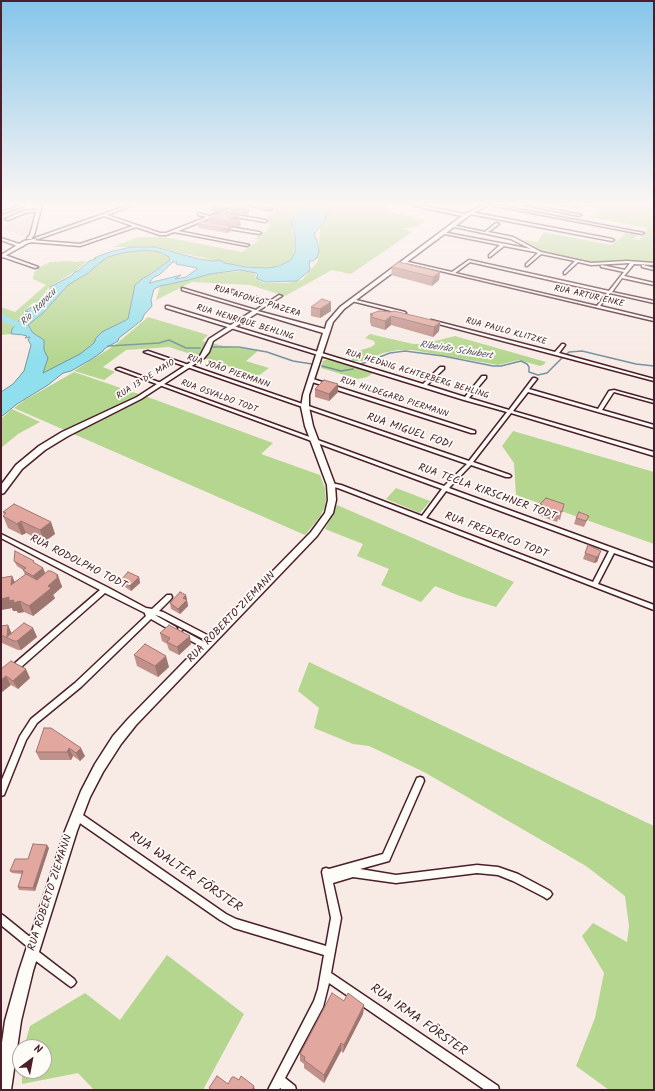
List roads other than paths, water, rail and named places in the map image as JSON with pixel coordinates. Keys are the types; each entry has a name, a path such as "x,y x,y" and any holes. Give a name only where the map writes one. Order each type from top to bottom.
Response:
{"main road":[{"name":"RUA ROBERTO ZIEMANN","path":"3,1090 18,996 32,948 77,816 99,768 117,740 146,707 321,525 331,509 331,485 314,440 304,407 306,395 326,332 335,314 412,256"},
{"name":"RUA 13 DE MAIO","path":"1,491 19,467 42,448 77,428 129,404 205,354 211,340 256,311"},
{"name":"RUA AFONSO PIAZERA","path":"256,311 326,332"}],"street":[{"path":"3,256 36,268"},
{"path":"527,265 537,256"},
{"path":"553,256 626,271"},
{"path":"453,273 469,261 654,302"},
{"path":"565,273 577,261"},
{"name":"RUA ARTUR ENKE","path":"404,262 654,320"},
{"path":"633,263 654,269"},
{"path":"598,307 633,263"},
{"path":"591,264 654,264"},
{"path":"621,277 654,284"},
{"name":"RUA AFONSO PIAZERA","path":"183,289 256,311"},
{"path":"233,292 270,303"},
{"name":"RUA 13 DE MAIO","path":"256,311 280,296"},
{"path":"353,300 406,314"},
{"name":"RUA HENRIQUE BEHLING","path":"167,307 319,354"},
{"name":"RUA PAULO KLITZKE","path":"428,320 654,380"},
{"path":"556,354 563,345"},
{"name":"RUA JOÃO PIERMANN","path":"146,352 304,407"},
{"name":"RUA HEDWIG ACHTERBERG BEHLING","path":"319,354 654,454"},
{"path":"424,386 442,368"},
{"name":"RUA OSVALDO TODT","path":"118,369 314,440"},
{"path":"466,399 484,377"},
{"path":"423,518 446,488 470,463 535,379"},
{"name":"RUA HILDEGARD PIERMANN","path":"311,380 473,432"},
{"path":"527,390 654,427"},
{"path":"599,411 611,392 617,392 654,402"},
{"name":"RUA MIGUEL FODI","path":"304,407 508,476"},
{"name":"RUA TECLA KIRSCHNER TODT","path":"314,440 654,565"},
{"name":"RUA FREDERICO TODT","path":"331,485 339,486 654,608"},
{"name":"RUA RODOLPHO TODT","path":"1,536 208,643"},
{"path":"594,585 613,550"},
{"path":"17,666 105,589"},
{"path":"1,792 23,738 34,721 78,685 149,612 169,597"},
{"path":"327,875 386,858 420,781"},
{"name":"RUA WALTER FÖRSTER","path":"77,816 223,917 244,926 330,952"},
{"path":"327,875 353,873 396,879 477,869 498,871 515,877 547,894"},
{"path":"292,1090 276,1085 319,1003 326,975 336,918 327,875"},
{"path":"1,919 71,982"},
{"name":"RUA IRMA FÖRSTER","path":"326,975 494,1090"}],"water":[{"name":"Rio Itapocu","path":"99,256 112,256 68,285 43,313 28,325 33,333 44,340 44,350 48,358 43,373 80,354 94,343 96,338 102,332 128,319 135,285 170,260 167,256 188,256 213,261 220,260 225,263 246,267 268,268 279,266 291,260 293,256 318,256 313,261 309,261 310,270 297,281 265,282 256,278 258,275 256,273 239,270 210,274 160,286 154,289 151,300 152,306 144,315 142,320 119,338 118,341 104,349 92,359 71,371 63,373 48,385 17,404 1,417 1,392 13,384 24,371 31,345 28,340 30,337 25,338 27,336 11,334 12,329 23,315 30,312 25,311 39,302 50,290 50,287 71,276 89,261 96,259 94,258","holes":["173,262 177,262 176,264 197,269 186,277 175,279 181,275 149,283 154,277 159,275"]}],"waterway":[{"name":"Rio Itapocu","path":"1,315 8,321 20,325"},
{"name":"Ribeirão Schubert","path":"108,346 159,343 169,340 186,348 200,348"},
{"name":"Ribeirão Schubert","path":"212,347 239,347 267,352 293,361 312,364"},
{"name":"Ribeirão Schubert","path":"361,364 390,353 405,351 443,356 493,366 501,366 521,361 527,364 529,367 529,372 538,375 547,373 562,358"},
{"name":"Ribeirão Schubert","path":"567,354 569,352 582,351 636,364 654,366"},
{"name":"Ribeirão Schubert","path":"322,366 341,371 353,369"}]}
